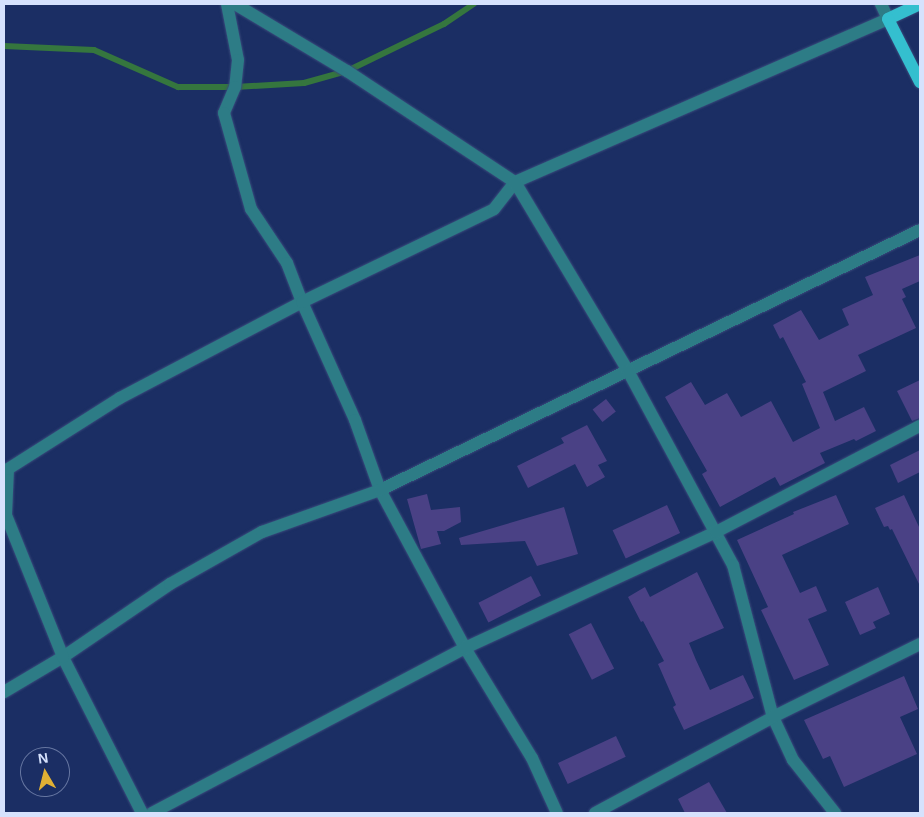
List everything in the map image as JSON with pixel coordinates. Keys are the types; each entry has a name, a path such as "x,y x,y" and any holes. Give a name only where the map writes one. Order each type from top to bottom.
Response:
{"main road":[{"path":"920,4 888,18 920,82"}],"street":[{"path":"227,4 238,60 235,87 224,113 251,210 287,263 302,302 356,420 380,490 464,648 532,758 557,813"},
{"path":"235,4 347,71 515,182 628,370 733,565 773,717 793,760 835,813"},
{"path":"142,813 63,657 6,515 8,469 120,398 302,302 494,209 515,182 888,18 881,4"},
{"path":"4,692 63,657 170,584 262,532 380,490 920,230"},
{"path":"152,813 464,648 716,532 920,426"},
{"path":"595,813 773,717 920,644"}],"building":[{"path":"920,255 920,281 902,289 906,297 902,299 916,328 858,355 866,371 823,392 835,421 864,407 876,431 856,441 854,439 820,453 825,463 780,486 775,477 720,507 702,474 707,471 665,397 691,382 705,405 727,393 741,417 771,401 793,442 820,428 802,384 806,382 783,337 780,339 773,325 801,310 819,340 849,325 842,309 873,295 865,277"},
{"path":"920,380 920,418 912,421 897,391"},
{"path":"606,399 616,412 602,422 593,409"},
{"path":"587,425 607,461 598,465 605,477 587,487 575,464 528,488 517,466 564,443 561,438"},
{"path":"920,450 920,472 898,483 890,465"},
{"path":"427,494 431,510 460,507 461,522 444,531 437,531 441,544 421,549 407,499"},
{"path":"836,495 849,524 782,555 800,593 816,586 827,611 808,619 829,665 794,680 761,610 768,607 737,540 794,514 793,512"},
{"path":"904,495 920,529 920,586 892,529 890,530 888,526 884,527 875,508"},
{"path":"667,505 680,533 626,558 613,530"},
{"path":"564,507 578,554 537,566 525,541 461,545 459,538"},
{"path":"697,572 724,628 689,643 696,660 710,690 743,675 754,698 684,730 673,707 676,705 658,664 664,661 628,597 645,587 650,597"},
{"path":"531,576 541,596 488,622 478,603"},
{"path":"878,587 890,614 873,622 876,628 860,635 845,602"},
{"path":"591,623 614,668 592,680 569,634"},
{"path":"904,676 918,709 900,717 917,754 844,787 830,756 823,759 804,720"},
{"path":"616,736 626,757 568,784 558,763"},
{"path":"709,782 727,813 685,813 678,799"}],"waterway":[{"path":"4,46 94,50 178,87 235,87 304,83 347,71 444,24 474,4"}]}
